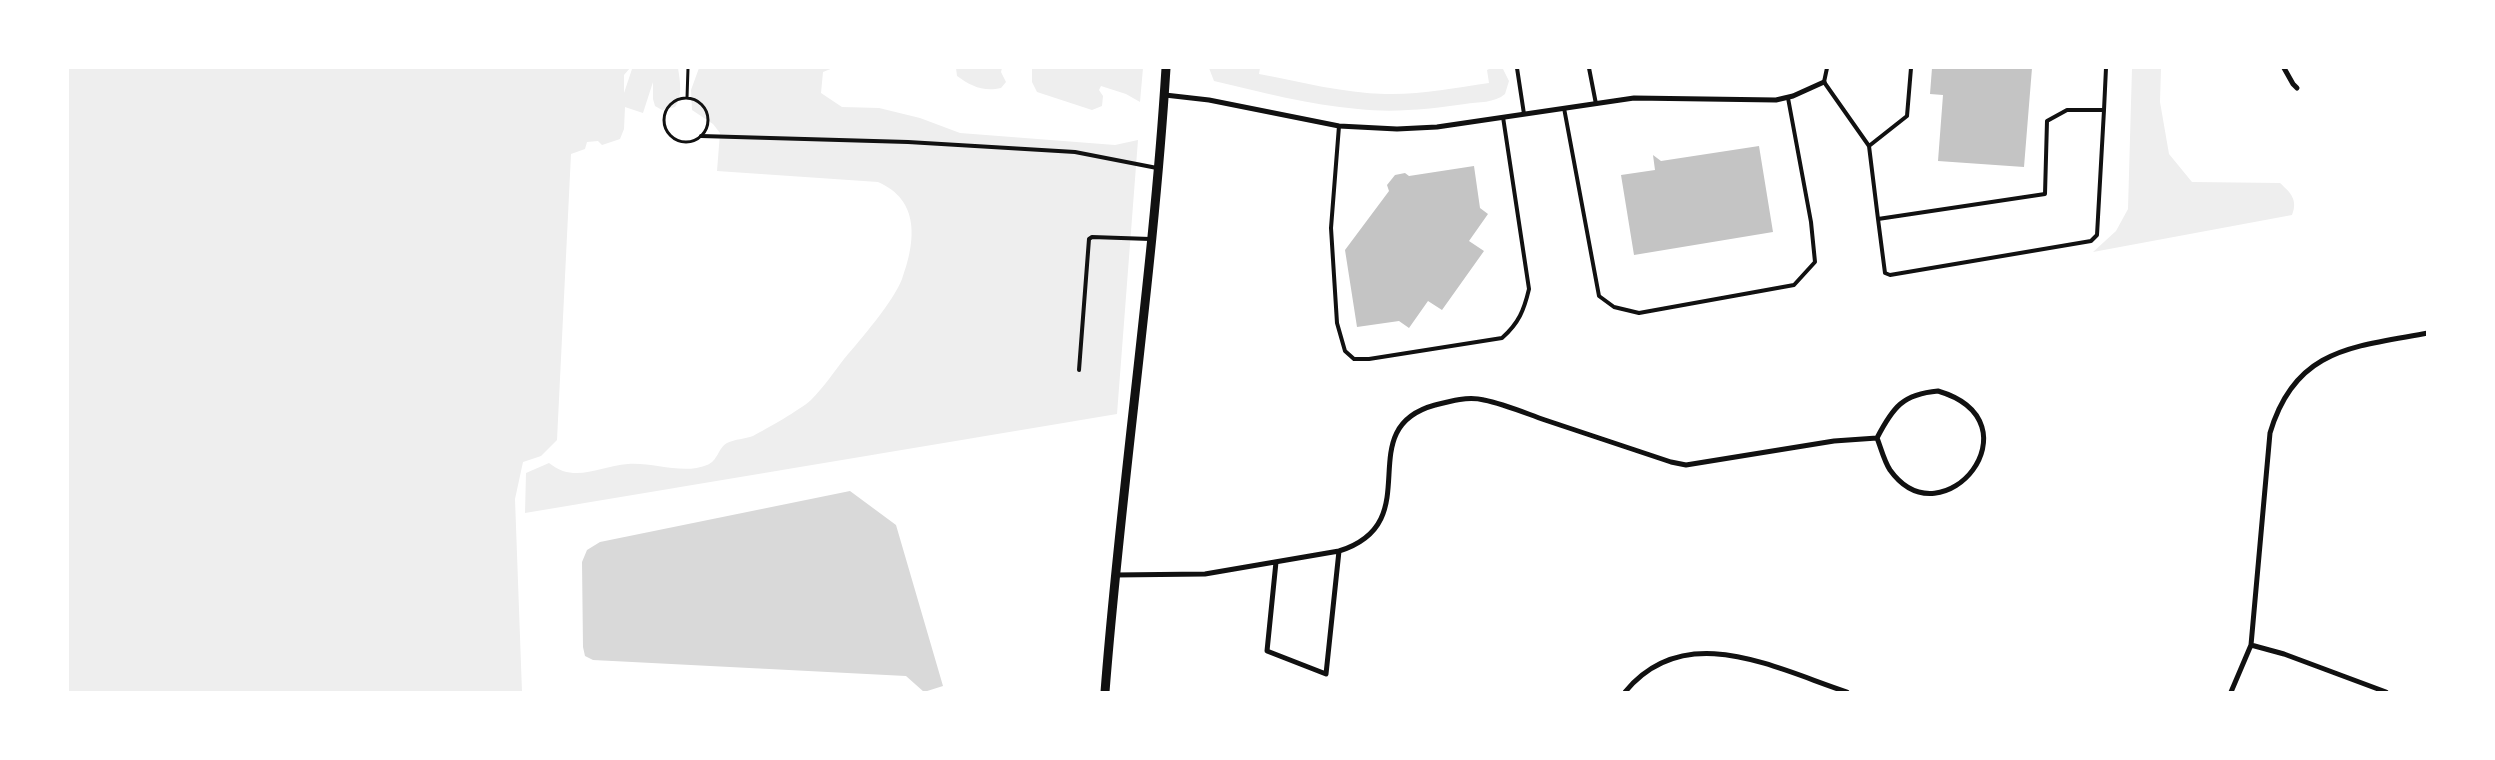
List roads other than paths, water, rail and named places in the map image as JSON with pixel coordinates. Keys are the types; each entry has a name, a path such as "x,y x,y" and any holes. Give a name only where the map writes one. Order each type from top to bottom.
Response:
{"street":[{"path":"1105,692 1114,575 1158,168 1166,68"},
{"path":"2284,68 2293,84 2298,88"},
{"path":"1164,95 1209,100 1339,126 1396,130 1437,127 1634,98 1753,101 1788,98 1824,82"},
{"path":"2231,692 2252,645 2270,433 2280,405 2295,382 2326,357 2348,348 2428,333"},
{"path":"1938,391 1954,396 1968,406 1978,419 1983,442 1976,468 1970,476 1956,487 1940,492 1923,492 1908,486 1889,468 1877,438 1893,410 1906,399 1921,392 1938,391"},
{"path":"1114,575 1205,574 1339,551 1357,545 1370,536 1380,523 1386,508 1392,447 1397,431 1407,419 1420,410 1449,402 1484,400 1671,462 1686,464 1834,441 1877,438"},
{"path":"1276,562 1267,651 1326,674 1339,551"},
{"path":"2252,645 2284,654 2386,692"},
{"path":"1625,692 1642,675 1663,662 1681,656 1708,652 1736,656 1846,692"}],"lane":[{"path":"1517,68 1524,114"},
{"path":"1589,68 1596,104"},
{"path":"1827,68 1824,82 1869,146 1885,273 1890,275 2092,241 2097,234 2106,68"},
{"path":"1869,146 1907,116 1911,68"},
{"path":"1564,108 1599,296 1614,307 1638,313 1794,285 1815,262 1811,222 1788,98"},
{"path":"1878,220 2045,194 2047,121 2067,110 2104,110"},
{"path":"1339,126 1331,228 1337,323 1345,350 1354,359 1369,359 1502,338 1515,326 1523,312 1529,289 1503,117"},
{"path":"701,136 908,142 1074,152 1158,168"},
{"path":"1079,370 1089,239 1092,237 1150,240"}]}
